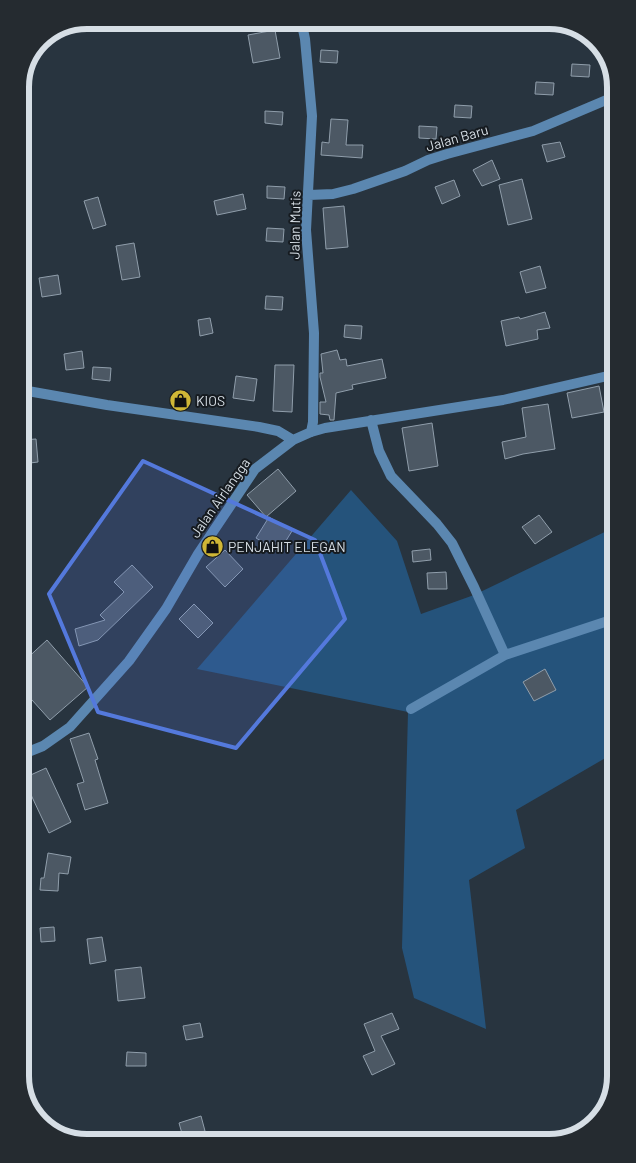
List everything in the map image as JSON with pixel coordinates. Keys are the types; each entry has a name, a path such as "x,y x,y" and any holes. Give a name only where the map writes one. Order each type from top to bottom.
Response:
{"street":[{"name":"Jalan Mutis","path":"303,29 312,116 306,230 314,333 313,422 311,432"},
{"name":"Jalan Baru","path":"309,195 333,194 353,189 405,171 434,158 533,131 607,100"},
{"name":"Jalan Airlangga","path":"29,752 42,746 70,727 130,661 166,609 198,554 255,469 293,440 311,432 370,420 503,400 607,376"},
{"path":"29,391 259,427 278,431 293,440"},
{"path":"370,420 379,451 391,476 437,524 452,544 474,586 504,655"},
{"path":"411,709 504,655 607,621"}],"highlighted area":[{"path":"143,461 315,540 345,619 236,748 98,712 49,594"}],"shaded area":[{"path":"351,490 397,541 421,614 474,595 607,531 607,757 516,810 525,848 469,880 486,1029 414,998 402,948 408,712 197,669"}],"building":[{"path":"275,30 280,58 253,63 248,35"},
{"path":"321,50 338,51 337,63 320,62"},
{"path":"572,64 590,65 589,77 571,76"},
{"path":"536,82 554,83 553,95 535,94"},
{"path":"455,105 472,106 471,118 454,117"},
{"path":"265,111 283,112 282,125 265,123"},
{"path":"331,119 348,120 346,145 363,145 362,158 321,155 322,142 329,143"},
{"path":"419,126 437,127 436,139 419,138"},
{"path":"560,142 565,157 547,162 542,145"},
{"path":"492,160 500,179 482,186 473,170"},
{"path":"522,179 532,219 508,225 499,185"},
{"path":"454,180 460,196 442,204 435,187"},
{"path":"267,186 285,187 284,199 267,198"},
{"path":"243,194 246,209 217,215 214,201"},
{"path":"98,197 106,225 93,229 84,201"},
{"path":"344,206 348,247 326,249 323,208"},
{"path":"267,228 284,229 283,242 266,241"},
{"path":"134,243 140,277 122,280 116,246"},
{"path":"540,266 546,288 526,293 520,272"},
{"path":"58,275 61,294 42,297 39,278"},
{"path":"266,296 283,297 282,310 265,309"},
{"path":"545,312 550,328 537,330 538,339 506,346 501,321 519,317 520,319"},
{"path":"210,318 213,333 200,336 198,320"},
{"path":"345,325 362,326 361,339 344,337"},
{"path":"337,350 340,360 346,359 347,366 382,359 386,378 352,385 353,389 336,393 334,420 330,420 329,415 320,414 320,402 326,402 320,377 320,373 323,373 321,354"},
{"path":"82,351 84,368 66,370 64,354"},
{"path":"275,365 294,365 292,412 273,411"},
{"path":"93,367 111,368 110,381 92,379"},
{"path":"236,376 257,379 254,401 233,398"},
{"path":"599,386 604,412 572,418 567,393"},
{"path":"548,404 555,449 505,459 502,442 526,437 522,408"},
{"path":"432,423 438,466 409,471 402,428"},
{"path":"36,439 38,462 29,463 29,440"},
{"path":"278,469 296,491 266,517 247,495"},
{"path":"539,515 552,532 535,544 522,527"},
{"path":"269,517 292,531 279,552 256,538"},
{"path":"430,549 431,560 413,562 412,551"},
{"path":"225,550 243,569 225,587 206,567"},
{"path":"132,565 153,587 98,640 79,646 75,629 105,620 100,615 124,592 114,582"},
{"path":"446,572 447,589 428,589 427,573"},
{"path":"194,604 213,623 198,638 179,619"},
{"path":"47,640 88,687 50,720 29,697 29,656"},
{"path":"545,669 556,690 534,701 523,682"},
{"path":"89,733 98,759 95,760 108,803 85,810 77,784 84,782 70,739"},
{"path":"46,768 71,822 49,833 29,791 29,776"},
{"path":"48,853 71,857 68,874 59,873 58,891 40,890 41,878 44,878"},
{"path":"54,927 55,941 41,942 40,928"},
{"path":"102,937 106,961 90,964 87,939"},
{"path":"141,967 145,998 118,1001 115,970"},
{"path":"392,1013 399,1029 381,1036 395,1064 372,1075 363,1056 375,1051 364,1024"},
{"path":"200,1023 203,1037 186,1040 183,1026"},
{"path":"127,1052 146,1053 146,1066 126,1066"},
{"path":"201,1116 205,1131 194,1134 182,1134 179,1123"}],"place":[{"name":"KIOS","path":"180,401"},
{"name":"PENJAHIT ELEGAN","path":"212,547"}]}
